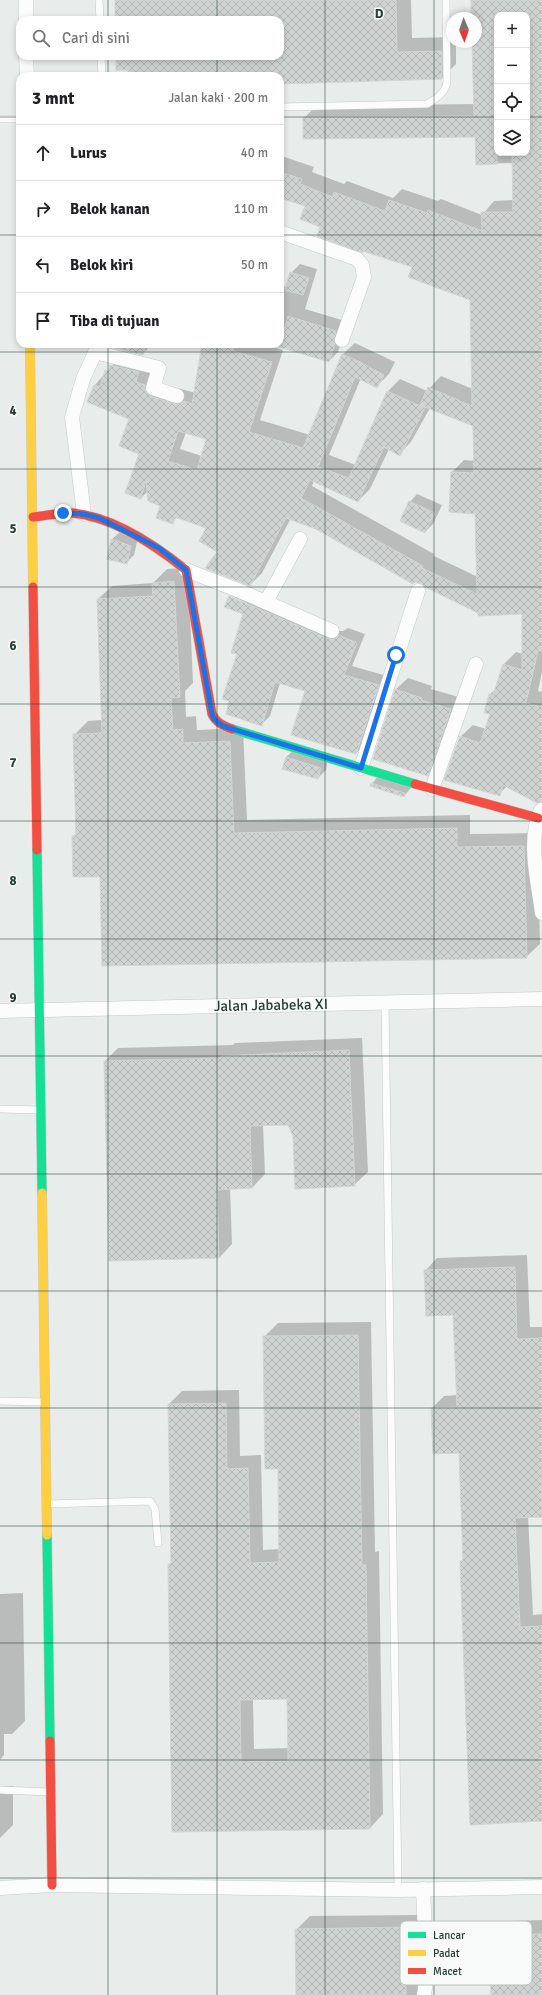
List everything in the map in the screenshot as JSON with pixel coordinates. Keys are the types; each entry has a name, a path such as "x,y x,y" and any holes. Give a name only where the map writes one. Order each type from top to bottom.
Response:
{"street":[{"path":"26,0 26,16"},
{"path":"26,60 27,72"},
{"path":"284,233 357,259 362,265 364,277 342,340"},
{"path":"30,348 52,1886"},
{"path":"84,514 72,417 83,379 97,348 159,368 153,388 178,396"},
{"path":"33,517 51,514 84,514 99,518 150,542 170,556 186,570 266,602 332,631"},
{"path":"266,602 300,539"},
{"path":"186,570 214,719 223,726 361,768 432,789 541,816 535,835 535,859 542,912"},
{"path":"361,768 418,591"},
{"path":"432,789 476,664"},
{"name":"Jalan Jababeka XI","path":"0,1011 542,999"},
{"path":"0,1888 52,1886 398,1890 542,1887"},
{"path":"423,1889 424,1921"},
{"path":"424,1995 426,1985"}],"lane":[{"path":"99,0 100,16"},
{"path":"284,107 427,104 440,96 447,83 446,0"},
{"path":"101,60 102,72"},
{"path":"0,119 16,119"},
{"path":"385,1002 398,1890"},
{"path":"0,1109 41,1110"},
{"path":"0,1401 46,1402"},
{"path":"47,1504 150,1501 156,1509 158,1542"},
{"path":"0,1790 51,1792"}],"building":[{"path":"115,0 396,0 397,52 442,51 442,79 284,84 284,72 128,72 128,70 116,70 116,60 284,60 284,16 115,16"},
{"path":"471,0 542,0 542,651 538,651 526,703 542,707 542,802 537,803 503,785 500,796 444,780 460,736 480,743 490,714 484,713 489,694 493,695 503,664 522,670 522,614 478,616 478,613 425,587 421,583 414,582 413,584 316,529 286,518 250,586 205,568 217,552 199,541 206,528 175,517 173,524 156,518 160,506 148,501 146,480 141,499 125,493 139,454 119,446 129,419 87,402 94,385 100,387 105,370 108,371 110,365 139,372 136,382 145,385 145,390 150,396 175,404 179,404 184,401 192,404 201,348 233,348 233,351 272,362 249,432 303,448 342,354 360,362 384,375 377,388 355,377 318,467 349,478 387,391 425,408 400,456 384,447 358,502 310,480 301,498 423,566 422,568 477,594 475,514 449,512 451,472 474,473 473,426 420,405 428,387 472,406 470,300 408,277 412,267 363,251 362,253 317,236 320,227 300,219 305,206 284,199 284,173 302,179 300,184 333,197 334,192 385,211 389,200 427,213 428,210 482,231 481,212 513,212 512,156 530,156 530,12 494,12 494,156 497,156 497,164 476,165 475,137 303,139 303,117 474,116 472,48 482,48 482,12 471,12","holes":["178,431 206,439 197,470 168,461"]},
{"path":"290,272 309,278 303,295 285,290"},
{"path":"288,316 336,331 334,338 335,344 329,362 282,348 284,348 284,330"},
{"path":"115,348 145,348 143,355"},
{"path":"409,501 435,513 425,533 400,521"},
{"path":"111,539 131,546 127,564 107,559"},
{"path":"174,581 180,697 171,698 173,730 183,729 183,743 230,741 234,833 457,828 457,847 524,846 527,958 102,966 100,877 73,877 72,836 76,836 73,734 102,733 97,599 153,596 152,583"},
{"path":"229,596 329,639 333,639 339,635 357,643 344,675 379,685 356,754 291,735 305,691 275,682 262,726 226,714 229,701 222,699 237,654 231,653 243,614 224,607"},
{"path":"395,689 422,698 421,700 451,709 428,776 373,759"},
{"path":"286,757 321,768 318,779 282,769"},
{"path":"371,783 405,793 404,797 370,786"},
{"path":"349,1050 355,1186 295,1189 293,1136 288,1125 250,1126 252,1188 217,1190 219,1258 109,1261 104,1061 221,1058 221,1056"},
{"path":"515,1267 517,1339 542,1338 542,1517 515,1518 520,1627 542,1626 542,1821 470,1825 460,1561 463,1561 459,1453 433,1454 431,1408 457,1407 453,1315 426,1316 424,1270"},
{"path":"358,1335 362,1565 366,1565 370,1829 172,1832 168,1564 171,1564 168,1404 226,1403 227,1469 248,1468 250,1563 279,1562 278,1469 265,1469 263,1336","holes":["287,1699 288,1761 241,1762 240,1700"]},
{"path":"400,1927 400,1985 406,1985 406,1995 296,1995 295,1929"},
{"path":"532,1934 542,1934 542,1995 491,1995 491,1985 532,1985"}],"traffic: fast":[{"path":"232,729 415,784"},
{"path":"37,850 42,1193"},
{"path":"47,1535 50,1741"}],"traffic: slow":[{"path":"30,348 33,587"},
{"path":"42,1193 47,1535"}],"traffic: jam":[{"path":"33,517 73,513 103,520 118,526 147,542 186,570 212,714 218,722 232,729"},
{"path":"33,587 37,850"},
{"path":"415,784 538,818"},
{"path":"50,1741 52,1885"}],"route":[{"path":"63,513 84,514 99,518 150,542 186,570 212,714 214,719 223,726 361,768 396,655"}]}
